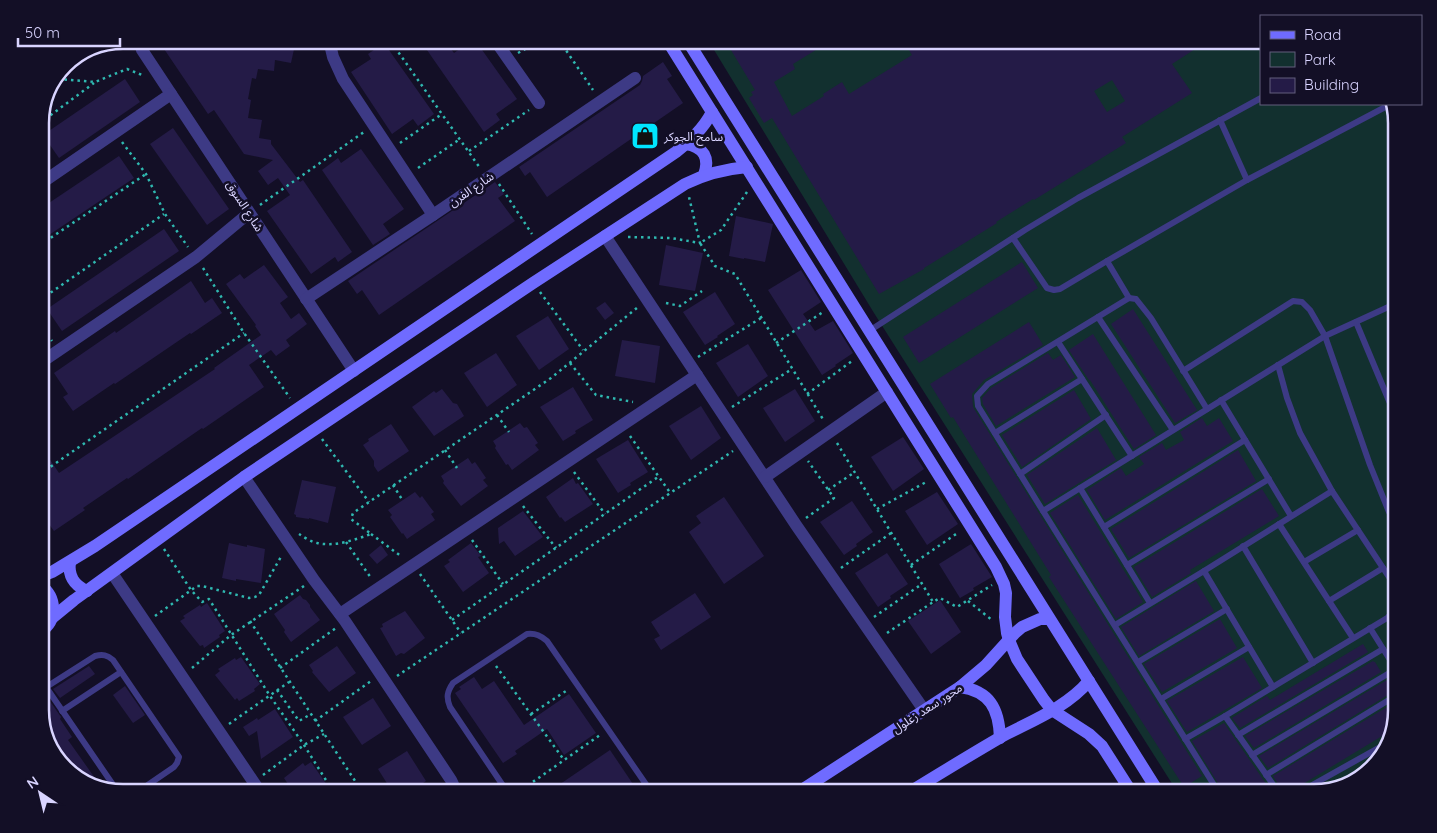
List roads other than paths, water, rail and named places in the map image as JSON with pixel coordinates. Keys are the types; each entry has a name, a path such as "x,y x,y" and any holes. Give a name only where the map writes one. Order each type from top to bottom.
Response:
{"main road":[{"path":"673,49 1002,578 1006,593 1005,617 1008,637 1017,659 1052,710 1089,734 1102,746 1126,784"},
{"path":"693,49 1153,784"},
{"path":"49,572 70,562 354,371 686,144 701,129 712,112"},
{"path":"686,144 694,145 704,154 707,168 704,175"},
{"path":"52,618 244,478 685,184 704,175 747,167"},
{"path":"70,562 69,568 73,580 87,591"},
{"path":"49,594 53,604 52,618 49,625"},
{"name":"محور سعد زغلول","path":"811,784 960,687 986,665 1008,637 1022,627 1040,619 1049,619"},
{"path":"923,784 1000,738 1061,706 1076,695 1088,681"},
{"path":"960,687 972,689 984,695 992,704 998,721 1000,738"}],"street":[{"name":"شارع السوق","path":"142,49 354,371"},
{"path":"331,49 343,79 433,215"},
{"path":"502,49 539,103"},
{"name":"شارع الفرن","path":"306,299 635,78"},
{"path":"49,178 171,94"},
{"path":"49,356 196,257 249,213"},
{"path":"605,236 796,525 924,710"},
{"path":"342,618 378,589 697,375"},
{"path":"765,477 887,392"},
{"path":"244,478 384,679 452,784"},
{"path":"112,573 254,784"}],"lane":[{"path":"870,331 1013,238 1094,189 1260,99"},
{"path":"1013,238 1047,288 1060,289 1247,180 1386,106"},
{"path":"1220,120 1247,180"},
{"path":"1107,262 1129,298"},
{"path":"1207,409 1151,318 1136,299 1129,298 988,384 977,396 978,406 1213,784"},
{"path":"1184,371 1293,302 1302,302 1310,310 1326,336 1370,464 1388,509"},
{"path":"1042,511 1326,336 1388,306"},
{"path":"1098,317 1173,430"},
{"path":"1356,322 1388,398"},
{"path":"1058,342 1132,456"},
{"path":"1278,365 1287,398 1300,433 1332,491 1388,576"},
{"path":"995,433 1082,379"},
{"path":"1221,400 1291,516"},
{"path":"1020,474 1106,415"},
{"path":"1104,527 1245,440"},
{"path":"1127,565 1268,479"},
{"path":"1080,488 1150,604"},
{"path":"1115,625 1332,491"},
{"path":"1279,524 1353,638"},
{"path":"1304,562 1358,530"},
{"path":"1243,546 1312,663"},
{"path":"1328,601 1383,568"},
{"path":"1204,571 1272,687"},
{"path":"1138,662 1227,609"},
{"path":"1185,739 1388,617"},
{"path":"1370,628 1388,657"},
{"path":"502,784 450,707 446,698 448,690 453,683 527,634 538,635 547,641 646,784"},
{"path":"1161,700 1249,647"},
{"path":"1238,735 1383,649"},
{"path":"49,686 95,656 101,654 113,660 178,757 174,767 149,784"},
{"path":"62,711 121,672"},
{"path":"1252,755 1388,675"},
{"path":"49,697 62,711 112,784"},
{"path":"1266,775 1388,700"},
{"path":"1225,716 1272,784"},
{"path":"1314,784 1377,749"}],"place":[{"name":"سامح الجوكر","path":"645,136"}]}
